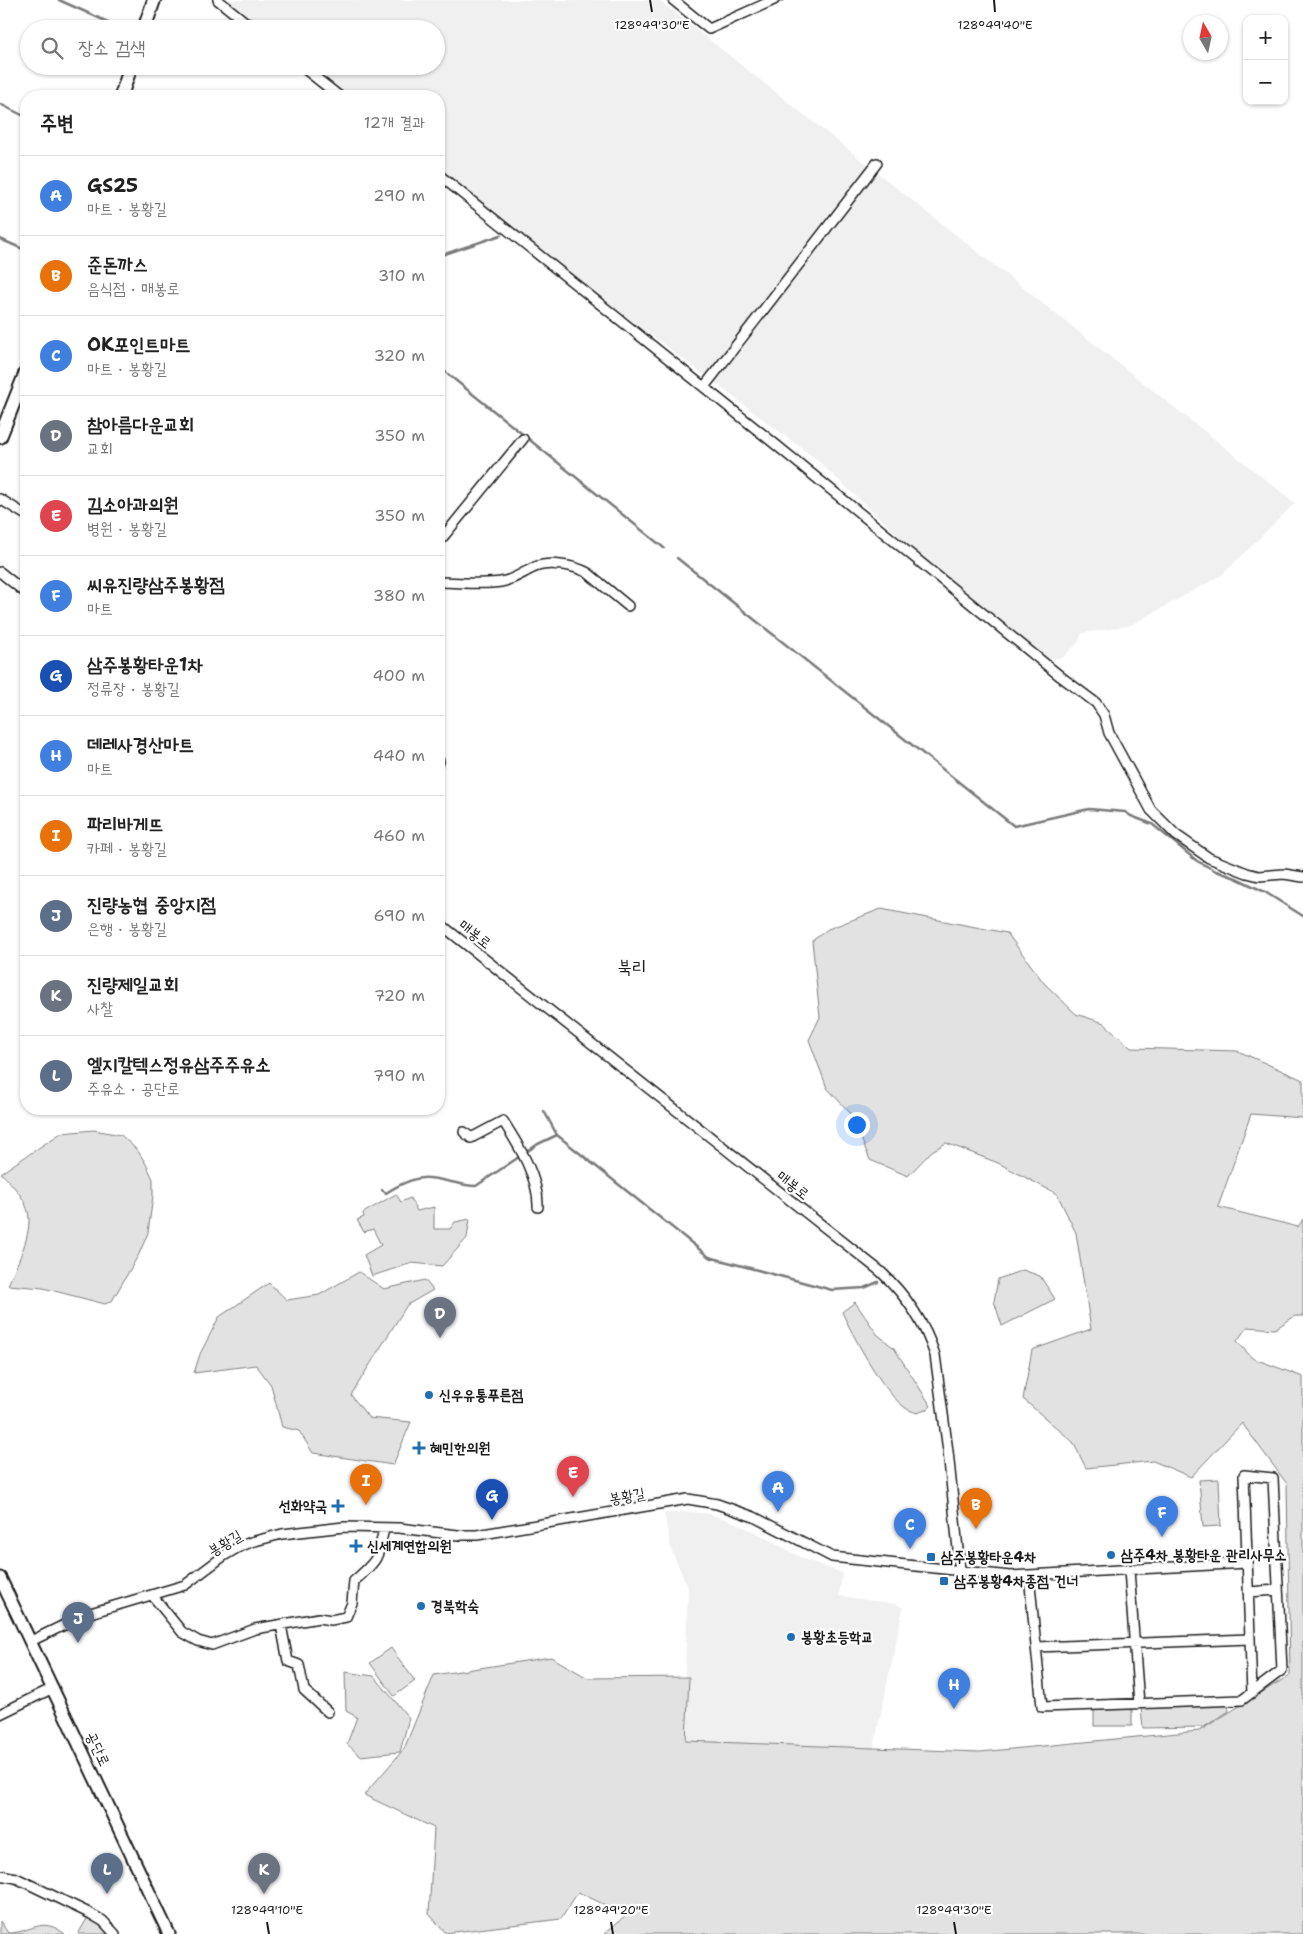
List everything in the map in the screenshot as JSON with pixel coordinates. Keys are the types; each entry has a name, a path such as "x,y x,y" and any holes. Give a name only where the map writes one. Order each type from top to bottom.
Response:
{"main road":[{"path":"147,20 154,0"},
{"path":"123,90 128,75"},
{"path":"0,437 20,387"}],"street":[{"path":"218,0 243,20"},
{"path":"673,0 710,29 774,0"},
{"path":"312,75 331,90"},
{"path":"704,387 877,163"},
{"path":"445,180 1060,676 1090,697 1104,715 1109,733 1151,810 1176,834 1209,858 1247,874 1259,876 1284,874 1303,877"},
{"path":"445,535 523,439"},
{"path":"0,499 20,511"},
{"path":"445,582 499,582 511,580 535,567 565,564 582,569 628,606"},
{"path":"0,572 20,588"},
{"name":"매봉로","path":"445,928 890,1280 918,1315 935,1355 948,1451 960,1570"},
{"path":"464,1132 471,1138 503,1121 522,1152 538,1194 538,1206"},
{"path":"1028,1576 1042,1707 1242,1700 1252,1693 1282,1670 1273,1478 1244,1476 1252,1693"},
{"name":"봉황길","path":"31,1641 87,1614 185,1585 225,1555 251,1542 300,1531 344,1527 420,1529 458,1535 477,1535 688,1500 700,1500 717,1504 754,1517 832,1557 1010,1576 1247,1562"},
{"path":"152,1595 182,1632 198,1641 212,1645 255,1629 319,1618 330,1620 346,1617 352,1603 354,1581 372,1566 378,1556 384,1528"},
{"path":"1128,1570 1139,1704"},
{"name":"공단로","path":"0,1578 168,1934"},
{"path":"1248,1592 1278,1590"},
{"path":"281,1625 288,1661 299,1665 304,1690 328,1712"},
{"path":"1036,1647 1250,1640"},
{"path":"0,1714 53,1688"},
{"path":"0,1875 16,1878 90,1914 103,1921 115,1934"}],"shaded area":[{"path":"224,0 659,0 1295,503 1222,575 1129,626 1082,633 1078,643 1062,658 1048,658 915,551 816,459 606,301 445,174 445,90 338,90 319,75 445,75 445,20 250,20"},
{"path":"881,909 1007,933 1044,983 1076,1014 1104,1023 1131,1048 1238,1051 1303,1080 1303,1118 1251,1114 1218,1207 1298,1227 1303,1219 1303,1316 1295,1316 1275,1329 1247,1327 1237,1341 1252,1358 1303,1377 1303,1934 604,1934 626,1915 578,1892 561,1919 446,1933 429,1914 434,1828 364,1795 404,1749 434,1675 551,1657 588,1678 689,1677 686,1741 980,1752 1199,1731 1290,1675 1287,1484 1242,1423 1191,1477 1153,1461 1086,1468 1073,1442 1023,1399 1032,1350 1091,1329 1076,1233 1057,1194 998,1163 946,1143 932,1151 908,1176 870,1160 851,1114 827,1088 809,1040 820,1017 812,941 828,929"},
{"path":"94,1130 121,1135 138,1151 153,1179 153,1196 148,1233 139,1254 112,1301 105,1304 43,1288 8,1285 25,1243 29,1218 23,1199 1,1173 61,1133"},
{"path":"396,1194 401,1202 410,1198 417,1211 434,1207 434,1229 450,1229 455,1222 470,1219 467,1238 442,1266 412,1263 372,1276 364,1255 381,1245 373,1229 364,1232 357,1220 364,1217 363,1213"},
{"path":"1023,1270 1040,1276 1055,1299 1002,1326 994,1301 998,1279"},
{"path":"359,1272 384,1289 425,1280 433,1290 407,1305 351,1395 369,1418 411,1422 393,1465 313,1453 299,1431 282,1427 271,1385 256,1365 194,1373 200,1354 219,1317 269,1283 287,1300 319,1295"},
{"path":"855,1302 877,1334 894,1348 931,1406 928,1409 917,1413 906,1408 886,1388 861,1349 842,1312"},
{"path":"1219,1479 1221,1526 1203,1527 1199,1480"},
{"name":"봉황초등학교","path":"664,1513 706,1513 729,1520 804,1559 842,1573 839,1596 896,1604 903,1608 872,1756 682,1753 688,1588 671,1549"},
{"path":"391,1648 415,1681 394,1696 370,1663"},
{"path":"345,1672 374,1676 409,1718 400,1752 360,1756 347,1744 357,1717 346,1711"},
{"path":"1228,1705 1229,1711 1204,1727 1143,1728 1141,1708"},
{"path":"1132,1709 1132,1726 1094,1726 1094,1710"},
{"path":"88,1917 102,1924 112,1934 78,1934"},
{"path":"0,1921 8,1933 43,1925 57,1929 65,1934 0,1934"}],"waterway":[{"path":"59,0 103,20"},
{"path":"775,3 783,0"},
{"path":"0,104 20,114"},
{"path":"445,254 501,235"},
{"path":"0,239 20,248"},
{"path":"445,372 664,548"},
{"path":"677,558 1014,826 1089,809 1125,812 1152,824 1197,861 1265,892 1303,916"},
{"path":"544,1111 557,1135 709,1257 832,1290 864,1288 878,1282"},
{"path":"382,1190 386,1193 408,1181 427,1178 476,1186 538,1144 557,1135"}],"place":[{"name":"참아름다운교회","path":"440,1338"},
{"name":"신우유통푸른점","path":"429,1395"},
{"name":"혜민한의원","path":"419,1448"},
{"name":"김소아과의원","path":"573,1497"},
{"name":"파리바게뜨","path":"366,1505"},
{"name":"선화약국","path":"338,1506"},
{"name":"GS25","path":"778,1512"},
{"name":"삼주봉황타운1차","path":"492,1520"},
{"name":"준돈까스","path":"976,1529"},
{"name":"씨유진량삼주봉황점","path":"1162,1537"},
{"name":"신세계연합의원","path":"356,1546"},
{"name":"OK포인트마트","path":"910,1549"},
{"name":"삼주4차 봉황타운 관리사무소","path":"1111,1555"},
{"name":"삼주봉황타운4차","path":"931,1557"},
{"name":"삼주봉황4차종점 건너","path":"944,1581"},
{"name":"경북학숙","path":"421,1606"},
{"name":"봉황초등학교","path":"791,1637"},
{"name":"진량농협 중앙지점","path":"78,1643"},
{"name":"데레사경산마트","path":"954,1709"},
{"name":"엘지칼텍스정유삼주주유소","path":"107,1894"},
{"name":"진량제일교회","path":"264,1894"}],"district":[{"name":"북리","path":"632,967"}]}
